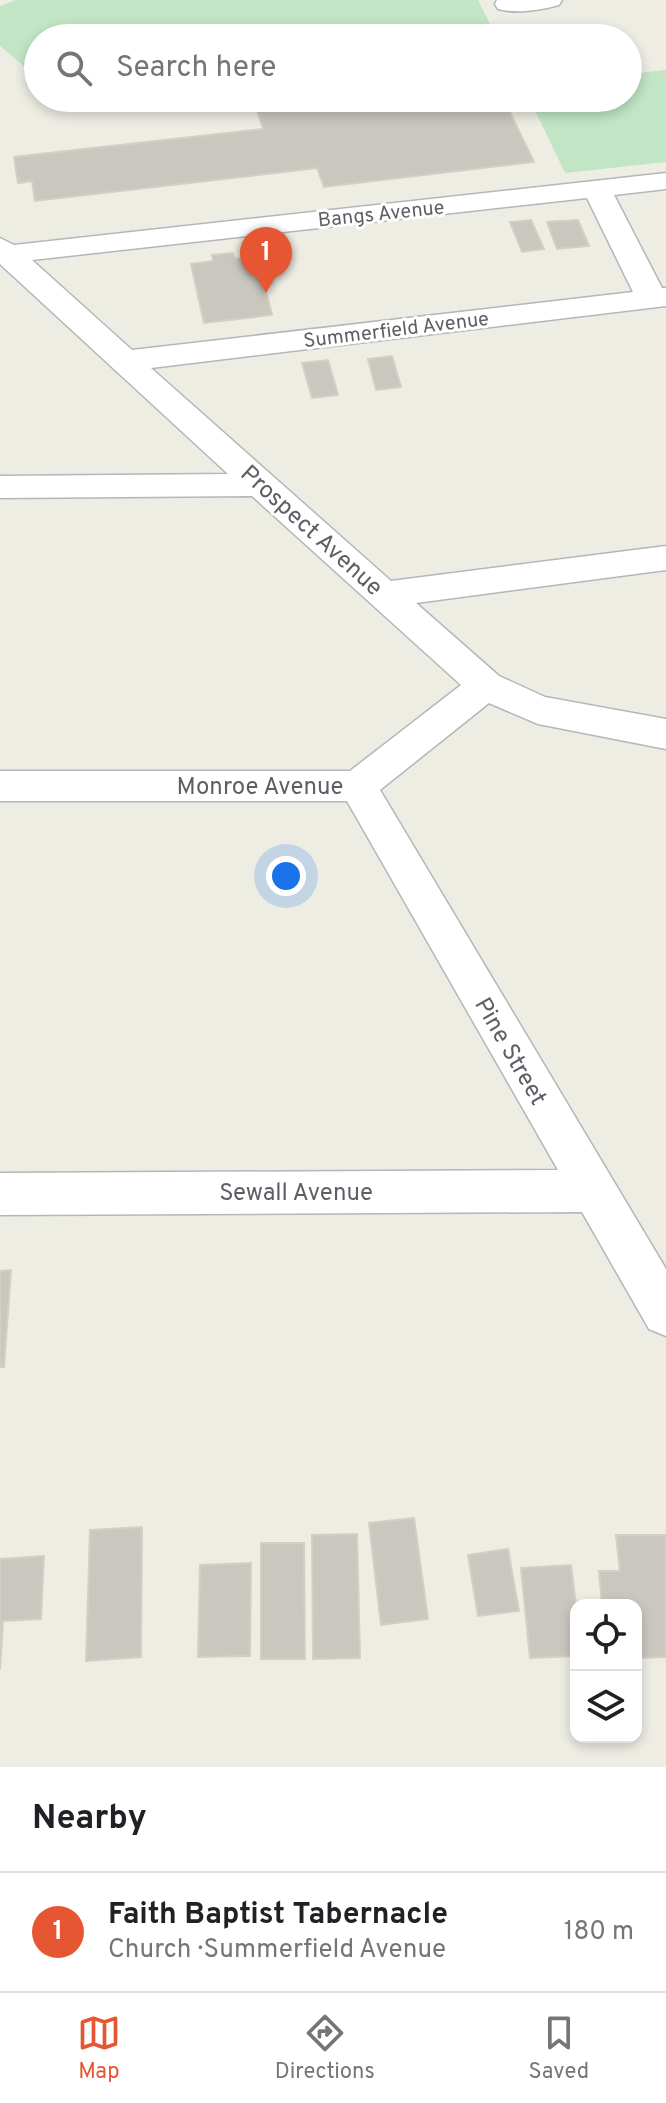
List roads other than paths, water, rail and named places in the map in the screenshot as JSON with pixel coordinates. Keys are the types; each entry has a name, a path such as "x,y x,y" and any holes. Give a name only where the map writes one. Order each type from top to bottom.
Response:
{"street":[{"path":"510,10 550,0"},
{"name":"Bangs Avenue","path":"3,252 666,181"},
{"path":"597,189 659,298"},
{"name":"Prospect Avenue","path":"3,252 486,686 538,710 666,734"},
{"name":"Summerfield Avenue","path":"126,361 659,298"},
{"path":"0,487 260,485"},
{"path":"384,595 666,558"},
{"name":"Monroe Avenue","path":"0,786 358,786 486,686"},
{"name":"Pine Street","path":"358,786 666,1313"},
{"name":"Sewall Avenue","path":"0,1194 592,1191"}],"place":[{"name":"Faith Baptist Tabernacle","path":"266,293"}]}
